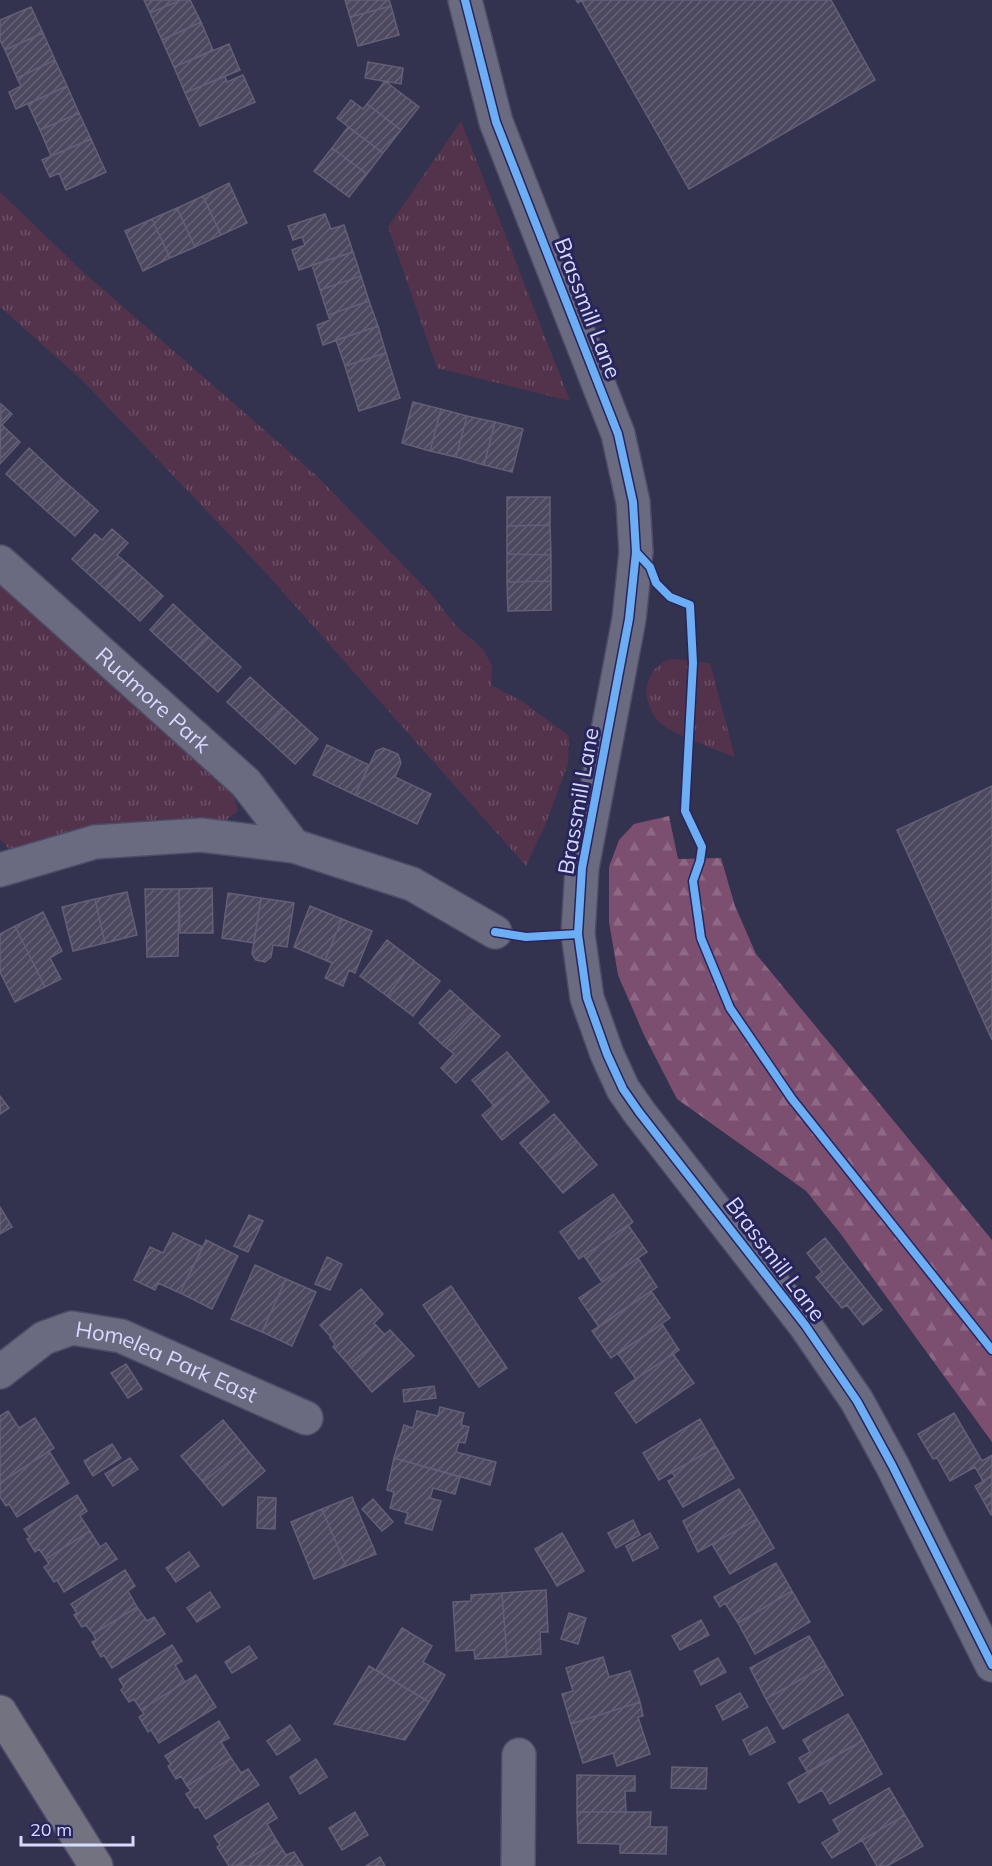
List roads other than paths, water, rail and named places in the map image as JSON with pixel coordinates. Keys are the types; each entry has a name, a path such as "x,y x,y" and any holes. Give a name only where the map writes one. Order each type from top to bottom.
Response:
{"main road":[{"path":"0,1712 96,1866"}],"street":[{"name":"Brassmill Lane","path":"465,0 496,122 618,434 633,502 636,552 629,620 582,868 578,934 587,998 607,1054 623,1089 805,1325 857,1401 897,1475 992,1665"},
{"name":"Rudmore Park","path":"0,562 246,783 294,846"},
{"path":"1,868 95,842 201,835 294,846 412,884 495,932"},
{"name":"Homelea Park East","path":"0,1372 44,1338 72,1328 82,1329 121,1335 306,1418"},
{"path":"518,1866 519,1755"}]}
